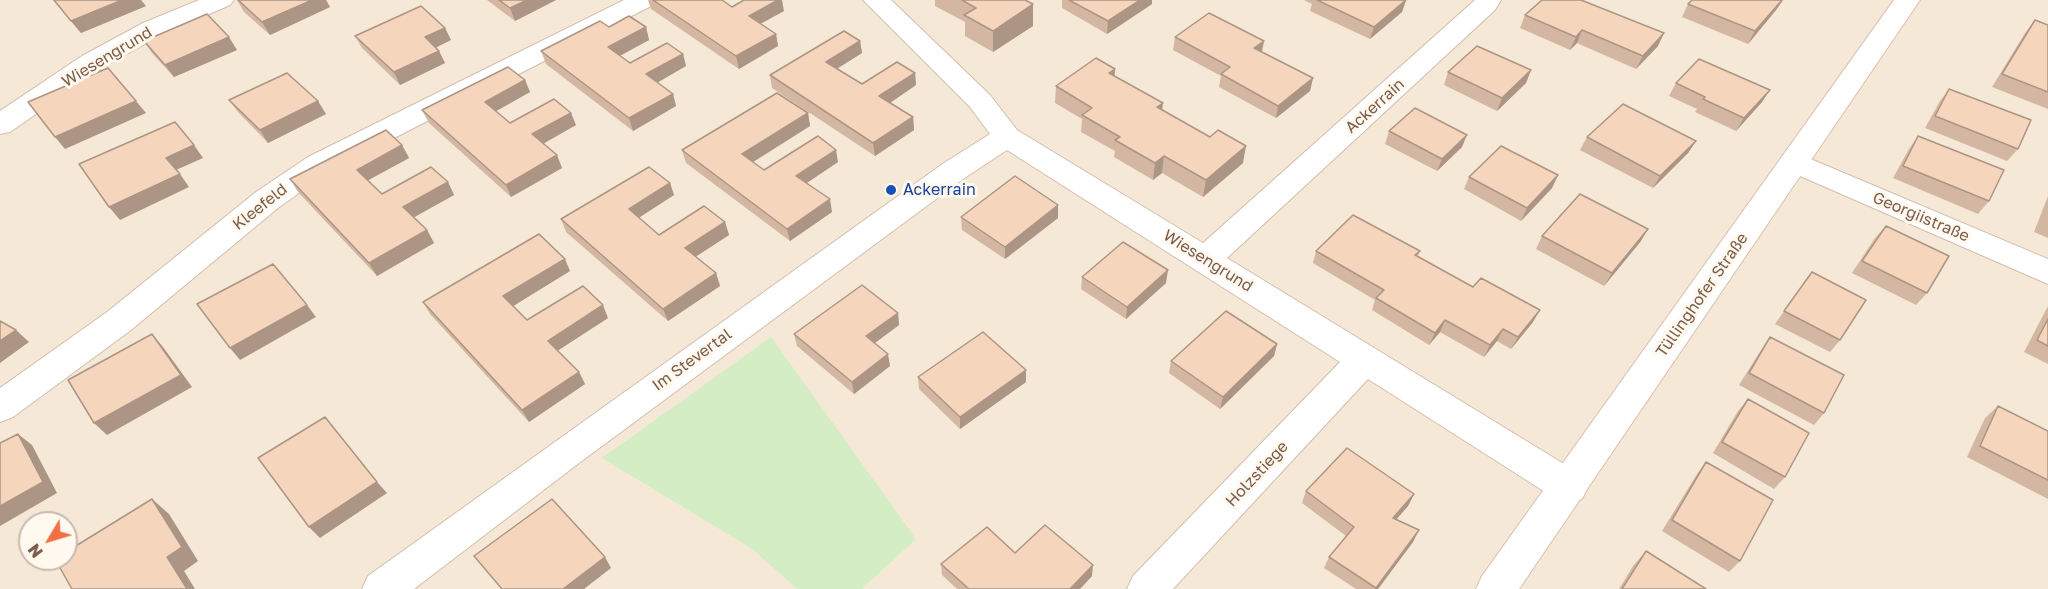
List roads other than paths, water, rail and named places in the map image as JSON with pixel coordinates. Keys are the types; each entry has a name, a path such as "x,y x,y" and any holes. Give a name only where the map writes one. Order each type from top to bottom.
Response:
{"street":[{"name":"Wiesengrund","path":"0,125 92,62 152,29 220,0"},
{"name":"Kleefeld","path":"0,407 119,321 267,200 319,164 644,0"},
{"name":"Wiesengrund","path":"876,0 980,101 1007,137 1569,487"},
{"name":"Ackerrain","path":"1206,260 1486,5 1488,0"},
{"name":"Tüllinghofer Straße","path":"1496,589 1907,0"},
{"name":"Im Stevertal","path":"382,589 566,452 955,170 1007,137"},
{"name":"Georgiistraße","path":"1794,162 2048,272"},
{"name":"Holzstiege","path":"1147,589 1365,359"}],"place":[{"name":"Ackerrain","path":"891,190"}]}
